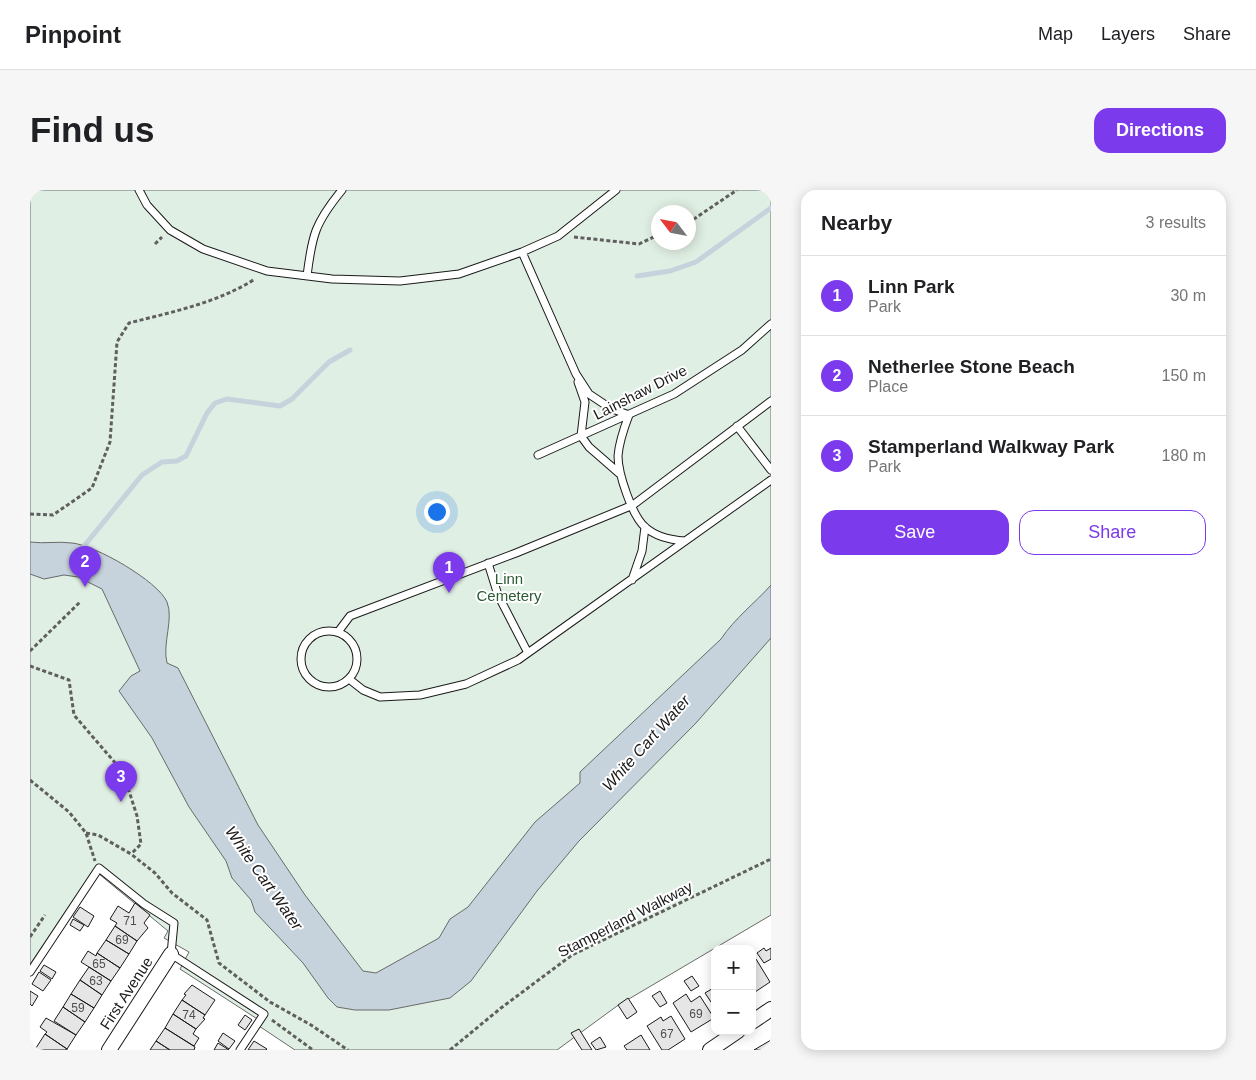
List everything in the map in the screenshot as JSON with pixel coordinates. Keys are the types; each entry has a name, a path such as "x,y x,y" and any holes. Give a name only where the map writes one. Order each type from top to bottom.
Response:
{"street":[{"name":"First Avenue","path":"109,1050 171,954"},
{"path":"756,1019 771,1009"},
{"path":"710,1050 732,1035"}],"lane":[{"path":"139,190 147,205 170,230 203,249 267,271 307,276 400,281 459,274 522,252 558,236 616,190"},
{"path":"307,276 312,238 326,210 342,190"},
{"path":"522,252 576,374 585,402 581,436 589,447 620,474"},
{"name":"Lainshaw Drive","path":"538,455 630,415 682,389 742,350 771,324"},
{"path":"576,374 589,394 610,408 630,415 622,433 618,455 620,474 645,527 668,540 685,542"},
{"path":"338,632 350,616 633,505 771,401"},
{"path":"737,426 771,470"},
{"path":"350,679 363,690 380,697 420,695 466,684 528,653 771,480"},
{"path":"632,580 642,551 645,527"},
{"path":"488,563 498,596 528,653"},
{"path":"329,631 338,632 353,644 358,662 350,679 332,688 323,687 308,678 301,662 305,644 311,637 329,631"},
{"path":"30,972 99,868 144,904 174,924 171,954 264,1014 240,1050"}],"path":[{"path":"696,217 737,190"},
{"path":"558,236 639,244 651,238"},
{"path":"30,514 53,515 92,488 110,442 117,342 129,323 201,304 242,288 267,271"},
{"path":"30,651 80,602"},
{"path":"30,666 68,680 74,715 123,772 136,816 141,844 131,854"},
{"path":"30,780 69,812 86,833 99,868"},
{"path":"86,833 98,836 131,854 155,873 172,893 207,920 219,963 270,1002 311,1025 348,1050"},
{"name":"Stamperland Walkway","path":"450,1050 501,1008 572,955 771,859"},
{"path":"30,938 45,915"},
{"path":"264,1014 313,1050"}],"green space":[{"name":"Linn Cemetery","path":"30,190 771,190 771,915 720,945 711,945 711,950 617,1006 557,1050 295,1050 259,1026 262,1022 180,969 189,952 164,938 168,931 99,874 30,966"}],"water":[{"name":"White Cart Water","path":"30,542 72,543 95,550 125,565 152,584 161,594 167,602 169,609 166,648 167,663 178,668 258,825 305,895 363,971 376,973 439,938 450,919 468,907 535,822 580,783 580,772 721,639 739,617 771,585 771,638 696,723 579,841 537,891 471,981 450,998 389,1010 355,1010 337,1007 328,998 303,963 255,912 251,900 232,878 226,861 189,807 152,738 119,691 131,676 140,671 102,589 78,577 64,575 44,579 30,574"}],"building":[{"path":"135,903 150,915 144,923 148,928 137,941 115,926 117,923 110,919 118,906 129,913"},
{"path":"80,907 94,916 88,927 73,917"},
{"path":"73,919 84,925 80,931 70,925"},
{"path":"115,926 137,941 129,954 106,940"},
{"path":"106,940 129,954 120,968 97,953"},
{"path":"764,948 766,951 771,948 771,959 764,963 757,953"},
{"path":"88,951 96,956 97,953 120,968 111,981 81,962"},
{"path":"756,959 770,982 756,991"},
{"path":"44,965 56,972 52,979 40,971"},
{"path":"89,967 111,981 102,995 80,980"},
{"path":"39,972 51,980 43,991 32,984"},
{"path":"692,976 699,986 691,991 684,981"},
{"path":"80,980 102,995 94,1008 71,994"},
{"path":"192,985 215,1000 205,1015 182,1000 186,995 184,994"},
{"path":"711,989 711,1002 705,993"},
{"path":"30,991 38,996 32,1006 30,1004"},
{"path":"660,991 667,1003 660,1007 652,996"},
{"path":"71,994 94,1008 85,1022 63,1007"},
{"path":"686,994 691,1002 700,996 711,1013 711,1020 691,1032 673,1003"},
{"path":"628,998 637,1012 627,1019 618,1005"},
{"path":"182,1000 205,1015 203,1018 205,1019 196,1029 173,1014"},
{"path":"63,1007 85,1022 76,1035 54,1021"},
{"path":"173,1014 196,1029 193,1034 199,1038 194,1046 165,1028"},
{"path":"245,1015 252,1020 245,1030 238,1025"},
{"path":"671,1016 685,1039 668,1050 662,1050 647,1026 661,1017 663,1021"},
{"path":"46,1018 76,1035 67,1049 45,1034 47,1032 40,1027"},
{"path":"165,1028 195,1047 194,1050 170,1050 156,1041"},
{"path":"579,1029 592,1050 582,1050 571,1033"},
{"path":"223,1033 235,1041 229,1049 218,1041"},
{"path":"45,1034 67,1050 40,1050 36,1048"},
{"path":"641,1035 650,1050 627,1050 624,1046"},
{"path":"600,1037 606,1047 596,1050 591,1043"},
{"path":"771,1040 771,1050 754,1050"},
{"path":"156,1041 170,1050 150,1050"},
{"path":"254,1041 267,1049 248,1050"},
{"path":"218,1043 229,1050 214,1050"}],"waterway":[{"path":"637,276 670,271 696,262 771,208"},
{"path":"80,551 142,475 162,462 177,461 186,456 207,413 215,403 227,399 280,406 292,399 329,362 350,350"}],"place":[{"name":"Netherlee Stone Beach","path":"85,587"},
{"name":"Linn Park","path":"449,593"},
{"name":"Stamperland Walkway Park","path":"121,802"}]}
